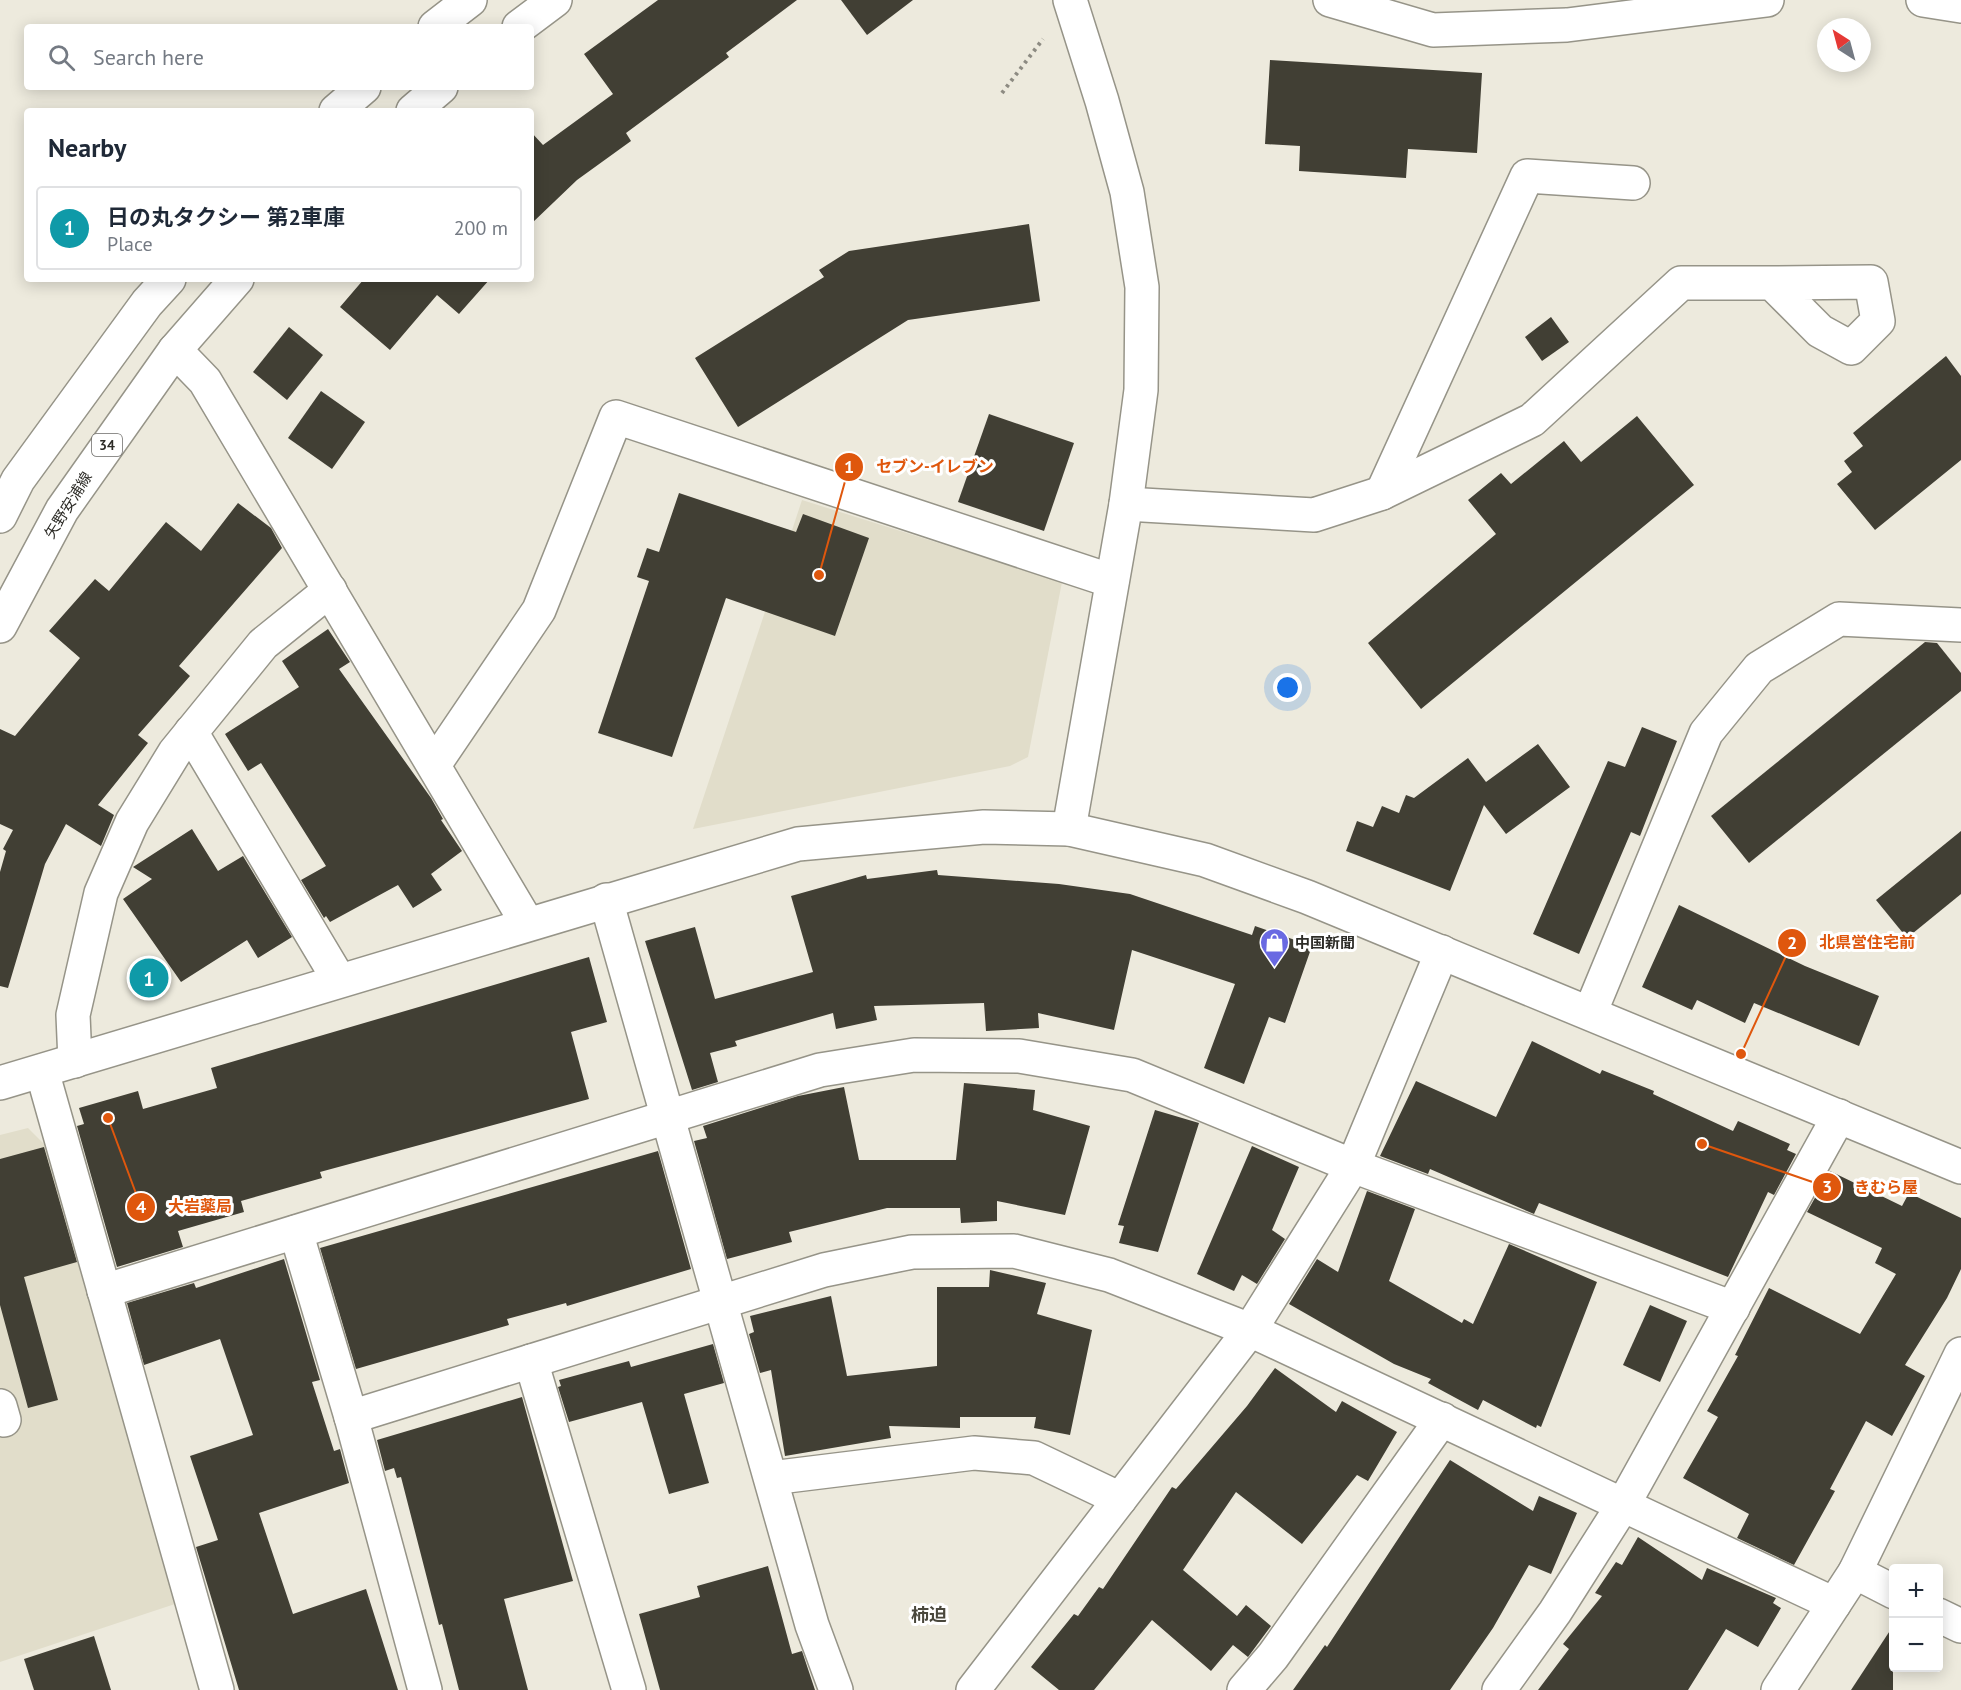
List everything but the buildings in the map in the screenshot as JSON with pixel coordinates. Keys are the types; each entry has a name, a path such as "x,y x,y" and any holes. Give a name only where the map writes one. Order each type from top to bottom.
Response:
{"street":[{"path":"439,24 470,0"},
{"path":"523,24 555,0"},
{"path":"1069,829 1126,504 1141,390 1142,287 1127,192 1102,101 1070,0"},
{"path":"1329,0 1433,30 1567,25 1767,0"},
{"path":"1923,0 1961,6"},
{"path":"340,108 360,90"},
{"path":"416,108 437,90"},
{"path":"1382,493 1527,176 1633,183"},
{"path":"0,516 18,480 147,303 166,282"},
{"name":"矢野安浦線","path":"0,626 62,510 175,350 234,282"},
{"path":"1126,504 1314,515 1382,493 1532,420 1681,283 1772,284"},
{"path":"175,350 205,381 527,923"},
{"path":"434,765 539,610 616,417 1112,581"},
{"path":"75,1061 73,1015 101,893 132,822 175,752 263,644 330,591"},
{"path":"1590,1013 1707,733 1759,669 1839,619 1961,625"},
{"path":"191,732 339,980"},
{"path":"0,1083 527,923 798,844 984,827 1069,829 1205,860 1442,952 1961,1167"},
{"path":"606,900 812,1625 837,1690"},
{"path":"973,1690 1250,1330 1353,1166 1442,952"},
{"path":"104,1291 820,1070 914,1055 1019,1056 1132,1076 1353,1166 1733,1308"},
{"path":"42,1071 217,1690"},
{"path":"1499,1690 1555,1612 1623,1505 1839,1116"},
{"path":"296,1232 351,1417 425,1690"},
{"path":"351,1417 824,1270 912,1252 1014,1251 1109,1275 1250,1330 1834,1604"},
{"path":"1778,1690 1855,1572 1961,1354"},
{"path":"531,1361 629,1690"},
{"path":"0,1406 4,1420 0,1419"},
{"path":"1244,1690 1273,1656 1442,1419"},
{"path":"771,1478 974,1453 1034,1458 1120,1499"},
{"path":"1855,1572 1889,1590"},
{"path":"1943,1617 1961,1626"}],"path":[{"path":"1002,93 1044,38"}],"shaded area":[{"path":"802,500 1062,582 1028,757 1010,766 693,829"},
{"path":"28,1128 44,1144 181,1602 0,1662 0,1135"}],"place":[{"name":"セブン-イレブン","path":"819,575"},
{"name":"中国新聞","path":"1274,968"},
{"name":"日の丸タクシー 第2車庫","path":"149,978"},
{"name":"北県営住宅前","path":"1741,1054"},
{"name":"大岩薬局","path":"108,1118"},
{"name":"きむら屋","path":"1702,1144"}],"district":[{"name":"柿迫","path":"929,1614"}]}
